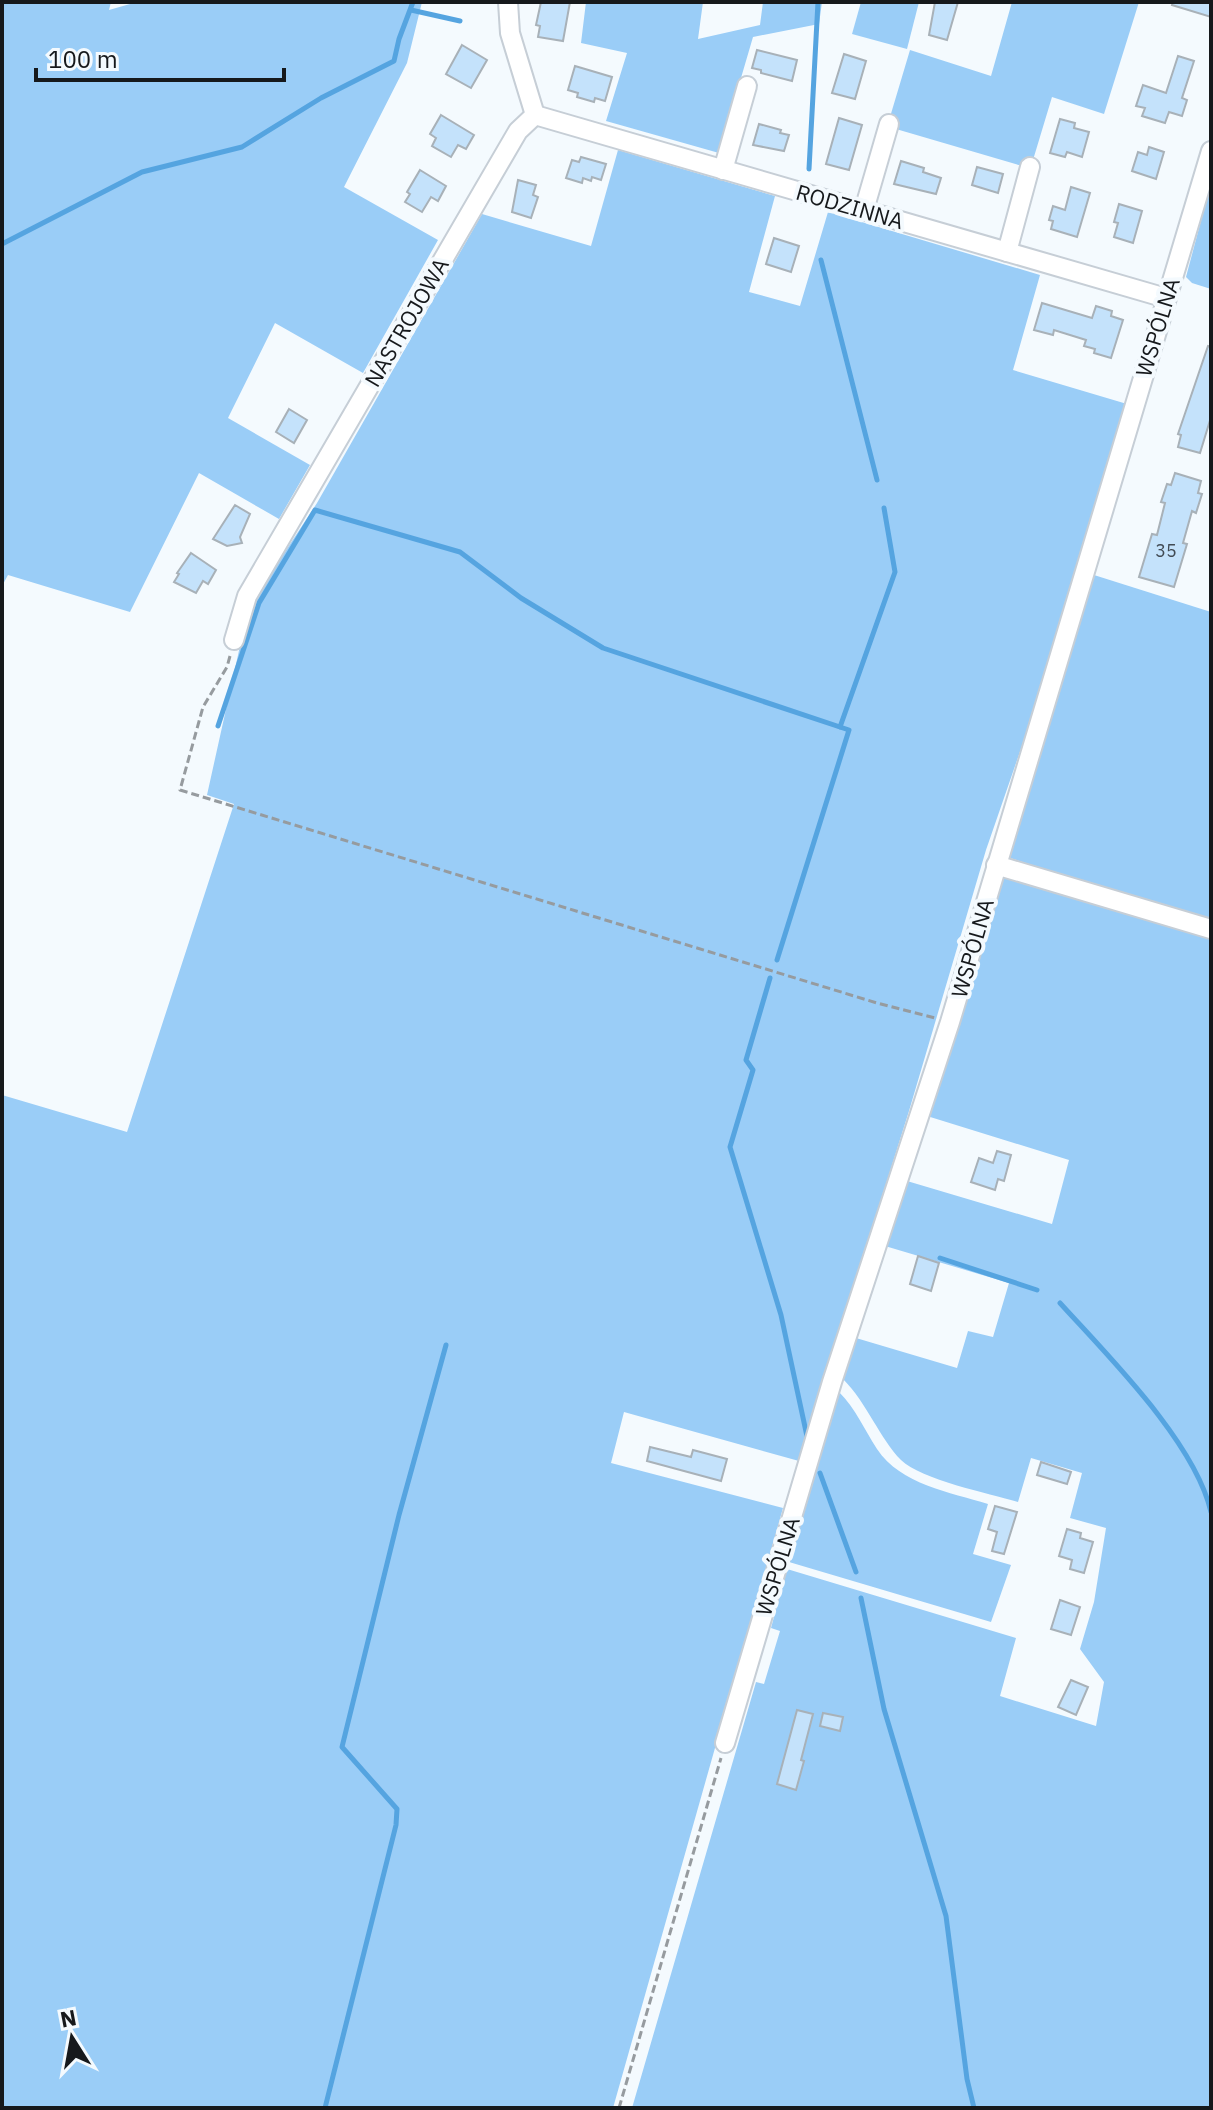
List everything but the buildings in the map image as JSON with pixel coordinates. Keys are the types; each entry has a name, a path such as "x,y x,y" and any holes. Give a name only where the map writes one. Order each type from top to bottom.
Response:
{"street":[{"path":"508,2 510,33 535,115"},
{"path":"723,170 747,86"},
{"name":"RODZINNA","path":"535,115 1166,298"},
{"name":"NASTROJOWA","path":"234,640 247,596 285,528 518,131 535,115"},
{"path":"864,210 889,124"},
{"name":"WSPÓLNA","path":"725,1743 832,1382 950,1022 1211,151"},
{"path":"1007,252 1030,167"},
{"path":"996,865 1211,929"}],"path":[{"path":"234,640 227,667 203,707 180,790 877,1003 950,1022"},
{"path":"619,2108 725,1743"}],"shaded area":[{"path":"2,2 111,2 109,10 137,2 422,2 407,63 344,187 438,240 363,373 275,323 228,418 310,465 279,519 199,473 130,612 8,575 2,586"},
{"path":"586,2 703,2 698,39 760,25 763,2 822,2 819,24 753,37 719,153 606,121 627,53 581,43"},
{"path":"861,2 919,2 907,49 852,34"},
{"path":"1012,2 1139,2 1104,114 1052,97 1033,160 1022,166 896,129 890,117 910,50 991,76"},
{"path":"618,150 775,196 749,292 800,306 828,212 1040,275 1013,370 1127,404 1033,714 986,850 909,1111 799,1461 624,1412 611,1463 783,1508 613,2108 2,2108 2,1095 127,1132 234,804 207,795 240,646 254,599 317,503 482,214 591,246"},
{"path":"1211,183 1211,289 1192,283 1186,277"},
{"path":"1094,575 1211,612 1211,922 1010,858"},
{"path":"1004,876 1211,937 1211,2108 632,2108 756,1682 764,1684 780,1631 771,1628 787,1569 1016,1638 1000,1696 1096,1726 1104,1682 1080,1649 1094,1602 1106,1528 1070,1518 1082,1473 1031,1458 1018,1502 924,1474 901,1460 893,1451 843,1379 856,1338 957,1368 968,1331 993,1337 1009,1283 885,1246 907,1181 1052,1224 1069,1160 927,1116"},
{"path":"839,1392 877,1449 899,1471 927,1486 988,1504 973,1554 1011,1565 991,1622 789,1562"}],"waterway":[{"path":"2,244 142,172 242,147 321,98 394,61 413,2"},
{"path":"809,169 818,2"},
{"path":"411,10 460,21"},
{"path":"821,260 877,480"},
{"path":"840,727 895,572 884,508"},
{"path":"218,726 259,603 315,510 460,552 521,598 603,648 849,730 777,960"},
{"path":"770,978 746,1060 753,1070 730,1147 781,1315 808,1441"},
{"path":"940,1258 1037,1290"},
{"path":"1060,1303 1125,1374 1169,1429 1202,1485 1211,1512"},
{"path":"325,2108 396,1825 397,1809 342,1747 399,1515 446,1345"},
{"path":"820,1473 856,1572"},
{"path":"861,1598 884,1709 946,1916 967,2079 974,2108"}]}
